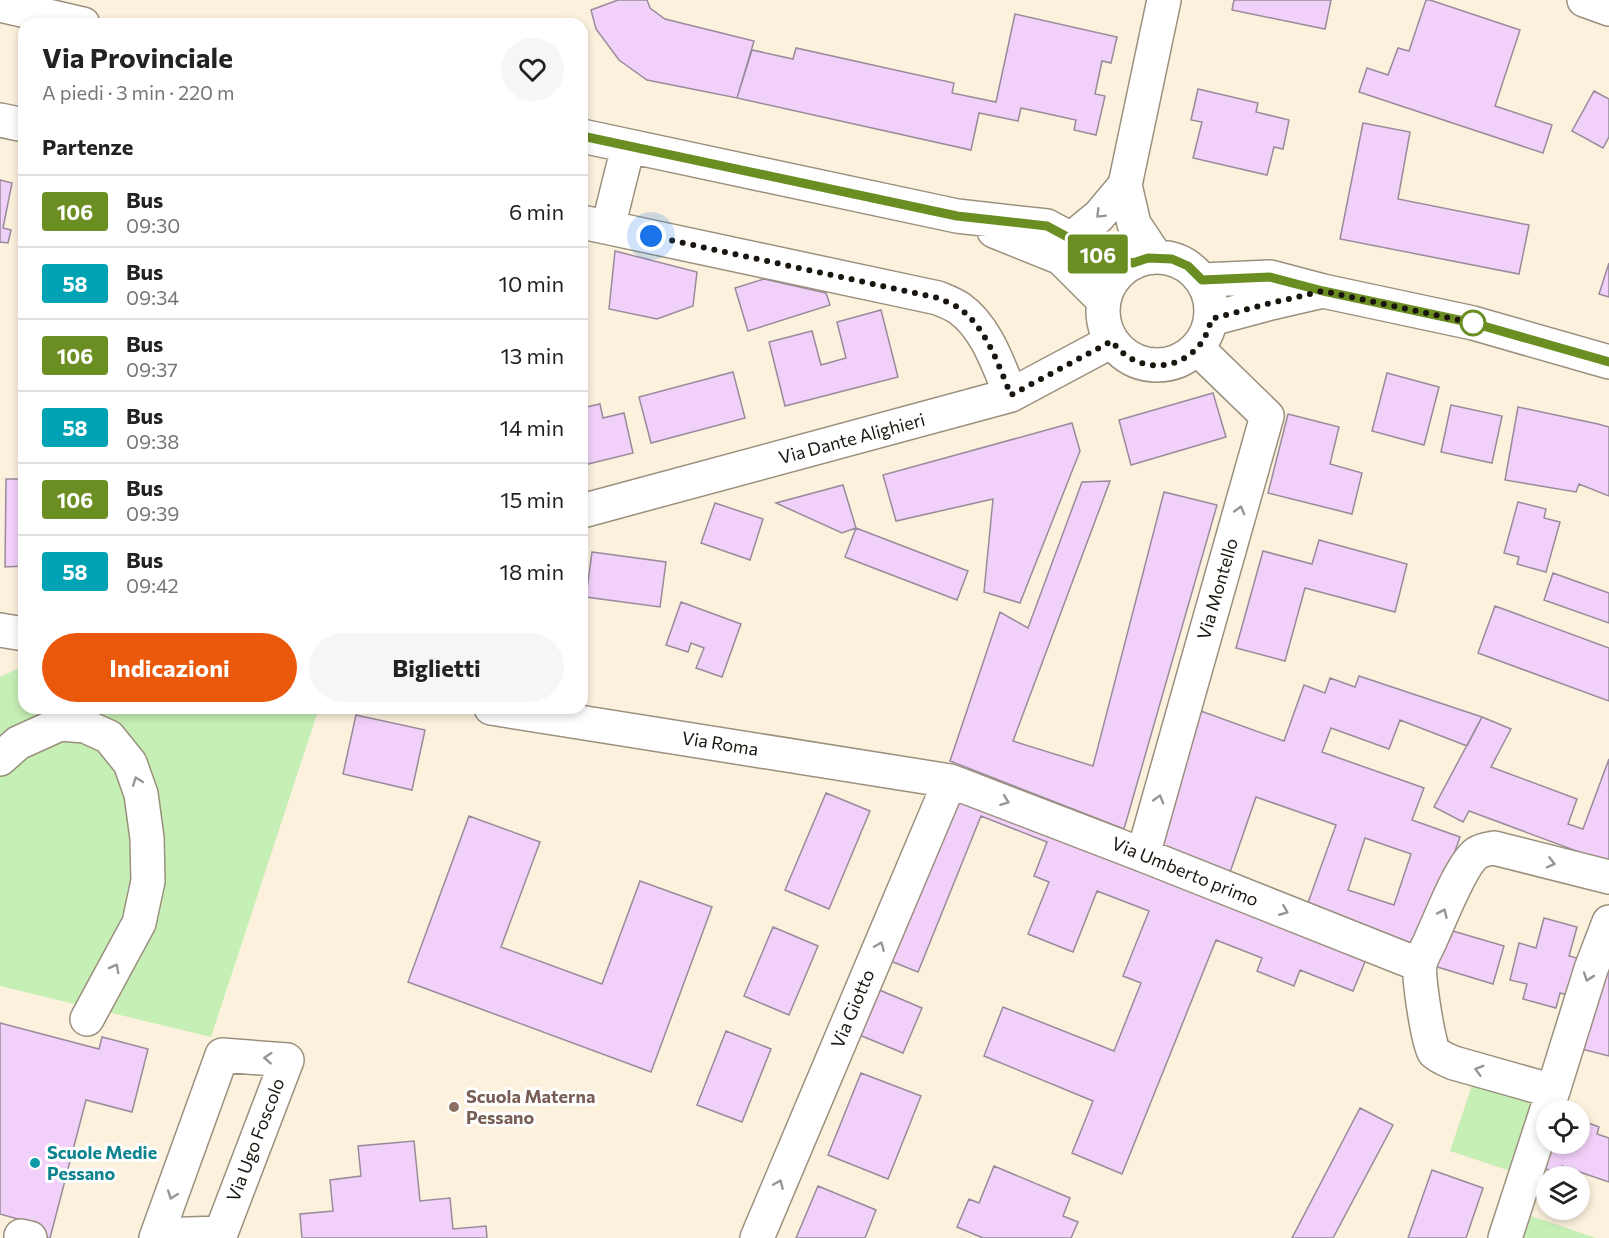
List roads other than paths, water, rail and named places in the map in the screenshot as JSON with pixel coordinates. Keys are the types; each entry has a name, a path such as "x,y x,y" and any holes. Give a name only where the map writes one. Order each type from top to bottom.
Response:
{"street":[{"path":"1144,260 1125,186 1164,0"},
{"path":"1584,0 1609,9"},
{"path":"0,5 57,18"},
{"path":"0,120 18,124"},
{"path":"588,137 957,216 1047,226 1099,254 1144,260 1172,259 1181,262 1202,280 1207,289 1212,304 1211,319 1208,333 1197,348 1186,357 1173,363 1154,366 1130,358 1112,341 1105,324 1104,301 1113,279 1121,271 1144,260"},
{"path":"628,147 595,224 938,298 958,308 974,322 985,338 1011,395"},
{"path":"1071,239 1099,216 1125,186"},
{"path":"957,216 1061,258 1104,301"},
{"path":"1202,280 1270,277 1323,291 1473,323 1609,362"},
{"path":"1211,319 1323,291"},
{"name":"Via Dante Alighieri","path":"588,509 1011,395 1112,341"},
{"name":"Via Montello","path":"1143,855 1266,416 1197,348"},
{"path":"0,630 18,633"},
{"name":"Via Roma","path":"529,714 950,781"},
{"path":"0,759 18,742 60,724 85,726 110,737 130,763 141,794 147,838 148,881 139,923 87,1019"},
{"name":"Via Umberto primo","path":"950,781 1420,965"},
{"name":"Via Giotto","path":"757,1238 950,781"},
{"path":"1552,1090 1454,1063 1434,1051 1426,1029 1420,965 1457,882 1472,858 1482,850 1494,848 1609,878"},
{"path":"1505,1238 1591,969 1609,922"},
{"name":"Via Ugo Foscolo","path":"222,1055 287,1060 221,1233 156,1237 222,1055"}],"place":[{"name":"Scuola Materna Pessano","path":"454,1107"},
{"name":"Scuole Medie Pessano","path":"35,1163"}]}
